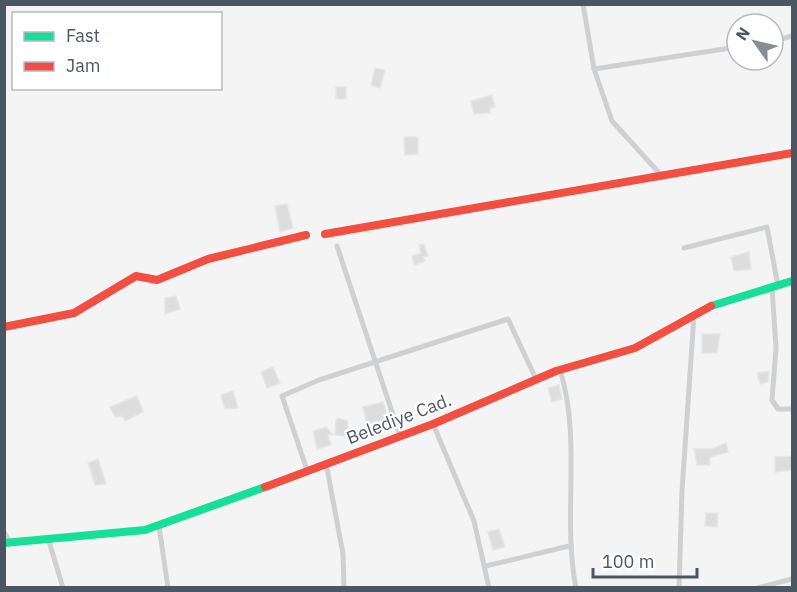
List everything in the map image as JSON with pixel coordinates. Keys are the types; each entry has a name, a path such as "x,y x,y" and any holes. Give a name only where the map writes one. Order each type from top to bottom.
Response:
{"street":[{"path":"583,4 594,69 612,121 661,175"},
{"path":"594,69 725,49"},
{"path":"325,234 792,153"},
{"path":"684,248 767,227 775,286 776,348 772,400 778,409 792,409"},
{"path":"4,327 74,313 136,276 157,280 208,259 306,235"},
{"path":"337,246 400,436"},
{"name":"Belediye Cad.","path":"7,543 159,526 433,424 560,370 635,348 694,313 718,302 792,281"},
{"path":"679,588 682,491 694,313"},
{"path":"308,470 282,396 375,362 508,319 536,379"},
{"path":"560,370 568,405 569,546 576,588"},
{"path":"433,424 474,521 486,566 489,588"},
{"path":"327,463 340,533 344,588"},
{"path":"159,526 168,588"},
{"path":"4,532 7,543"},
{"path":"48,538 63,588"},
{"path":"486,566 569,546"},
{"path":"757,588 792,579"}],"building":[{"path":"375,68 385,70 380,88 371,85"},
{"path":"336,87 346,87 346,99 336,99"},
{"path":"492,95 495,107 490,108 490,113 474,114 471,101"},
{"path":"404,137 418,137 418,154 405,155"},
{"path":"287,204 293,228 280,232 275,206"},
{"path":"424,244 428,256 423,257 425,261 414,265 412,256 421,253 419,245"},
{"path":"749,252 751,269 734,271 731,257"},
{"path":"176,296 180,309 165,314 165,298"},
{"path":"702,334 720,334 717,353 702,353"},
{"path":"273,367 280,383 267,388 261,372"},
{"path":"769,371 768,382 760,384 757,373"},
{"path":"559,385 562,399 552,402 548,388"},
{"path":"233,391 238,408 225,409 221,395"},
{"path":"137,396 143,412 125,421 122,416 115,417 110,407"},
{"path":"383,402 388,419 367,424 363,407"},
{"path":"339,418 347,421 349,436 335,435 336,420"},
{"path":"326,427 333,435 328,435 331,445 317,449 313,431"},
{"path":"726,443 728,452 710,457 710,465 697,465 694,449 712,449"},
{"path":"792,456 792,470 775,472 775,457"},
{"path":"98,459 106,484 95,485 88,463"},
{"path":"706,513 718,513 717,527 705,526"},
{"path":"499,529 505,547 493,550 488,532"}],"traffic: fast":[{"path":"711,306 792,281"},
{"path":"4,543 145,530 265,487"}],"traffic: jam":[{"path":"325,234 792,153"},
{"path":"4,327 74,313 136,276 157,280 208,259 306,235"},
{"path":"265,487 433,424 556,371 635,348 711,306"}]}
